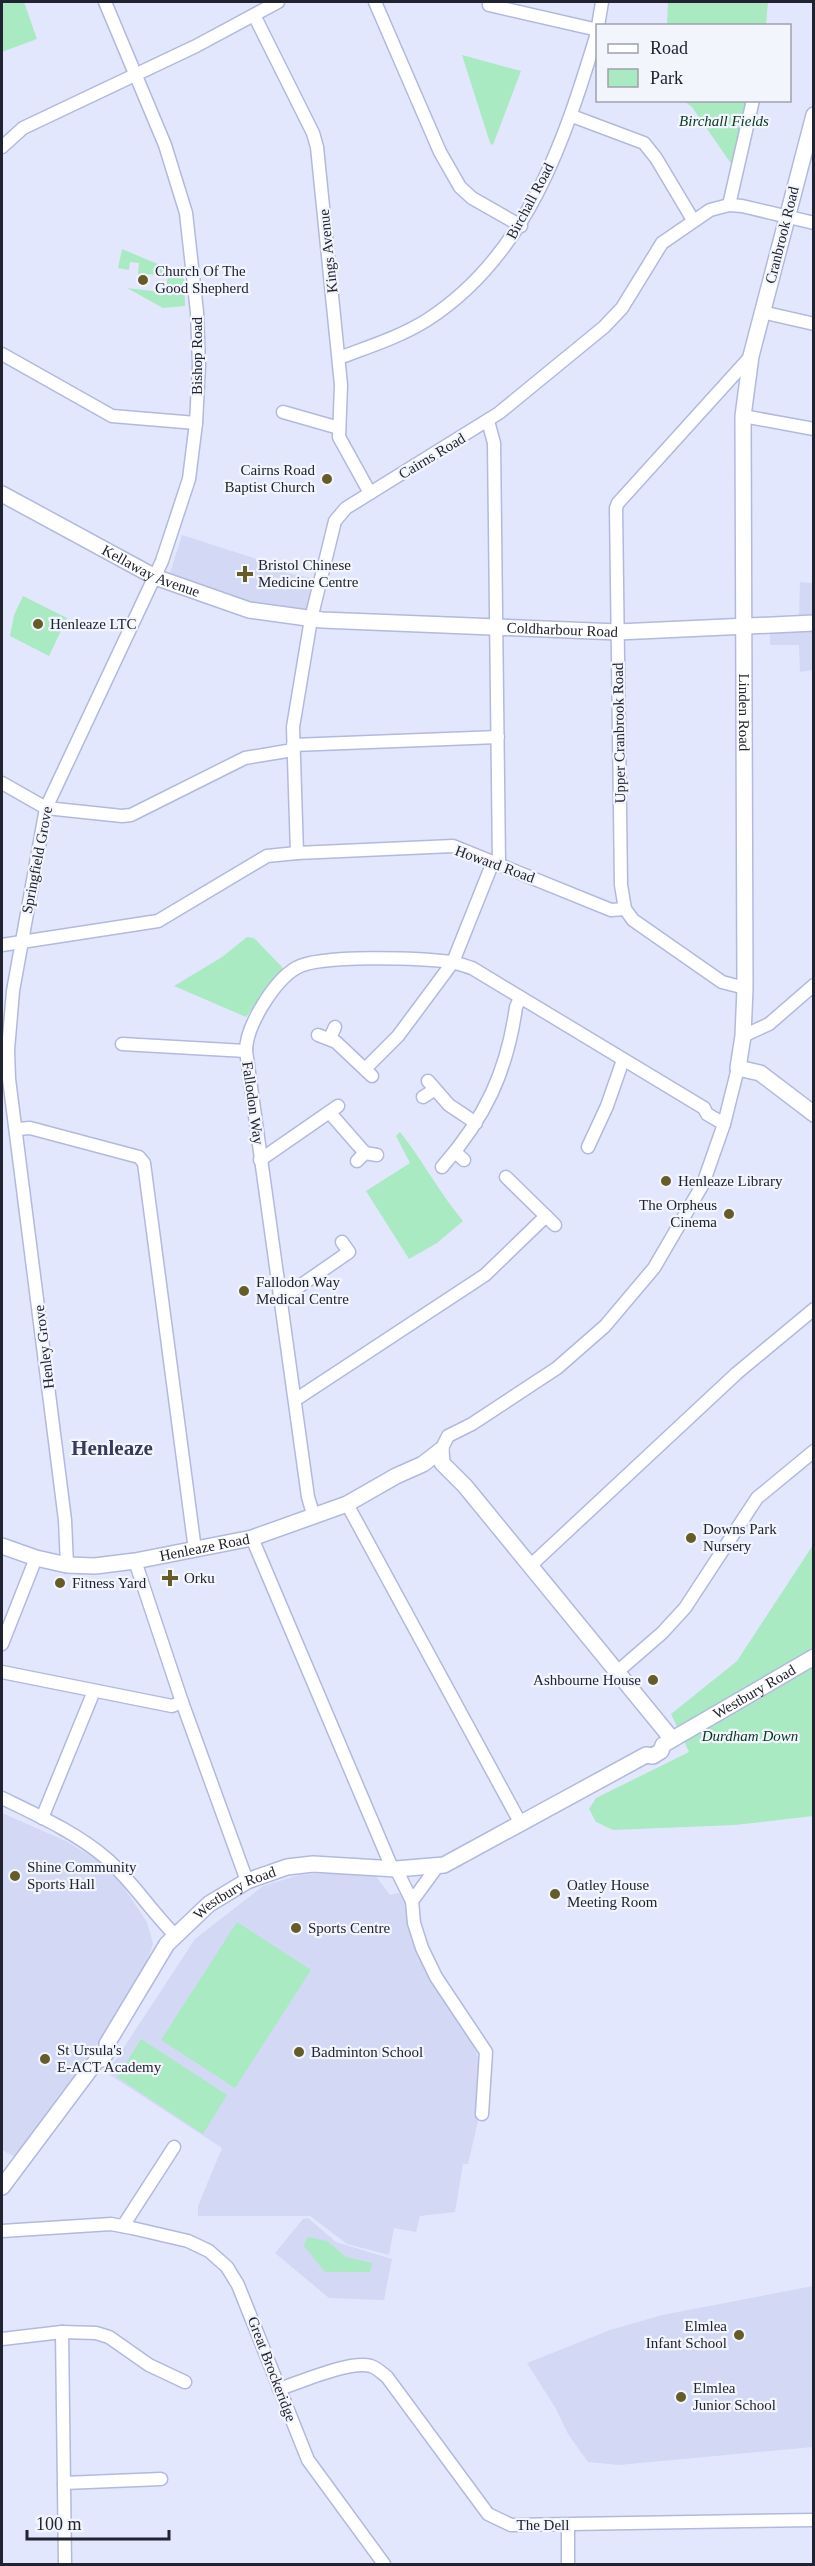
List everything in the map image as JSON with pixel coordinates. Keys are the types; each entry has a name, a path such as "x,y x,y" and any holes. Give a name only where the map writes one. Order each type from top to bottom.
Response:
{"main road":[{"name":"Cranbrook Road","path":"751,356 813,115"},
{"name":"Linden Road","path":"738,1068 743,1036 745,987 743,416 751,356"},
{"name":"Kellaway Avenue","path":"2,494 155,577 241,608 311,619"},
{"name":"Coldharbour Road","path":"311,619 618,632 813,622"},
{"path":"738,1068 760,1073 813,1114"},
{"path":"441,1450 455,1463 465,1486 617,1672 668,1742"},
{"name":"Henleaze Road","path":"2,1546 36,1558 67,1565 95,1566 135,1561 252,1538 347,1504 396,1476 427,1451 441,1450"},
{"name":"Westbury Road","path":"2,2187 97,2060 96,2054 102,2045 107,2044 171,1940 209,1904 248,1881 287,1868 313,1864 394,1868 433,1866 435,1858 450,1854 456,1856 521,1824 646,1755 653,1756 662,1751 668,1742 813,1657"}],"street":[{"name":"Bishop Road","path":"105,2 165,145 186,213 198,321 196,423 189,479 155,577"},
{"path":"2,147 23,128 278,2"},
{"path":"375,2 440,152 460,187 472,198 521,226"},
{"path":"598,24 602,2"},
{"path":"489,5 596,30"},
{"name":"Kings Avenue","path":"254,15 313,133 317,147 339,358 341,443 370,493"},
{"name":"Birchall Road","path":"339,358 383,342 427,320 468,287 498,256 521,226 572,116 596,33"},
{"path":"753,102 729,205 813,223"},
{"path":"572,116 644,143 656,158 693,220"},
{"name":"Cairns Road","path":"297,853 293,747 311,619 335,521 346,508 488,421 604,327 622,308 662,243 710,210 729,205"},
{"path":"762,312 813,324"},
{"path":"2,354 112,416 196,423"},
{"name":"Upper Cranbrook Road","path":"625,909 621,885 618,503 751,356"},
{"path":"283,412 339,428"},
{"path":"743,416 813,429"},
{"path":"335,1027 324,1037 368,1073 453,962 496,864 498,737 492,451 494,443 488,421"},
{"path":"474,430 492,451"},
{"name":"Springfield Grove","path":"16,1125 8,1050 13,991 46,808 155,577"},
{"path":"2,783 46,808 122,816 131,815 245,758 293,747 498,737"},
{"name":"Howard Road","path":"23,941 158,921 267,856 297,853 453,846 611,910 625,909"},
{"path":"625,909 633,920 717,979 745,987"},
{"path":"2,945 23,941"},
{"name":"Fallodon Way","path":"314,1517 308,1497 246,1051 246,1039 252,1022 284,979 296,968 312,961 411,959 453,962 472,968 704,1108 708,1114 724,1124"},
{"path":"743,1036 769,1024 813,985"},
{"path":"442,1167 460,1156 504,1067 516,1007 520,998"},
{"path":"122,1044 246,1051"},
{"path":"588,1147 607,1106 623,1060"},
{"path":"441,1450 448,1436 472,1424 557,1368 605,1326 654,1268 699,1194 724,1124 738,1068"},
{"path":"428,1089 477,1123"},
{"path":"704,1108 728,1108"},
{"path":"260,1160 334,1110 366,1156"},
{"path":"2,1119 16,1125 139,1157 144,1163 195,1550"},
{"name":"Henley Grove","path":"16,1125 65,1520 67,1565"},
{"path":"295,1400 485,1275 550,1221 506,1177"},
{"path":"281,1299 349,1252 342,1242"},
{"path":"530,1566 737,1373 813,1309"},
{"path":"617,1672 662,1633 685,1608 716,1556 757,1498 813,1451"},
{"path":"347,1504 521,1824"},
{"path":"252,1538 394,1868 412,1900 414,1923 422,1948 436,1977 486,2052 482,2114"},
{"path":"2,1644 36,1558"},
{"path":"135,1561 182,1702 248,1881"},
{"path":"2,1672 172,1706 182,1702"},
{"path":"42,1818 94,1691"},
{"path":"2,1798 42,1818 105,1857 124,1876 171,1940"},
{"path":"412,1900 433,1866"},
{"path":"123,2226 174,2147"},
{"name":"Great Brockeridge","path":"2,2231 111,2224 188,2241 209,2251 227,2267 238,2285 308,2460 384,2565"},
{"path":"2,2339 78,2331 109,2337 149,2365 185,2382"},
{"path":"62,2332 65,2565"},
{"name":"The Dell","path":"279,2389 351,2366 371,2366 387,2377 488,2514 511,2526 813,2520"},
{"path":"64,2483 161,2479"},
{"path":"567,2565 568,2525"}],"shaded area":[{"path":"182,535 275,565 274,570 320,580 312,616 243,602 170,573"},
{"path":"800,582 813,583 813,670 800,672 799,645 770,645 770,619 799,618"},
{"name":"St Ursula's E-ACT Academy","path":"2,1813 66,1841 96,1859 120,1882 147,1922 153,1944 145,1968 24,2162 2,2150"},
{"name":"Badminton School","path":"346,1872 376,1876 390,1895 397,1893 407,1896 409,1914 472,2038 480,2065 479,2117 468,2164 463,2164 455,2212 420,2216 416,2232 394,2228 389,2255 347,2244 310,2216 198,2216 198,2206 222,2148 107,2073 195,1939 263,1886 299,1875"},
{"path":"308,2218 336,2242 392,2259 384,2300 329,2298 275,2253 303,2219"},
{"name":"Elmlea Junior School","path":"813,2286 813,2447 619,2465 588,2462 568,2434 556,2409 527,2363 610,2330 662,2315"}],"green space":[{"path":"2,2 24,2 37,39 2,52"},
{"path":"668,2 768,2 766,24 667,24"},
{"path":"462,55 521,71 493,145 490,143"},
{"name":"Birchall Fields","path":"685,102 749,102 734,168 692,107"},
{"path":"122,249 184,275 185,306 163,308 127,288 161,292 165,295 168,275 138,274 139,263 130,262 129,270 118,268"},
{"name":"Henleaze LTC","path":"23,596 67,618 49,656 10,636 14,615"},
{"path":"247,937 254,938 283,968 246,1017 174,986 222,957"},
{"path":"400,1132 463,1221 437,1243 409,1259 366,1191 410,1163 396,1136"},
{"name":"Durdham Down","path":"813,1545 813,1816 735,1825 613,1830 596,1822 589,1809 596,1798 689,1752 671,1714 737,1661"},
{"path":"237,1922 311,1970 235,2088 161,2040"},
{"path":"141,2039 227,2095 203,2134 117,2077"},
{"path":"307,2237 327,2241 346,2257 372,2263 370,2272 325,2272 304,2246"}],"place":[{"name":"Church Of The Good Shepherd","path":"143,280"},
{"name":"Cairns Road Baptist Church","path":"327,479"},
{"name":"Bristol Chinese Medicine Centre","path":"245,574"},
{"name":"Henleaze LTC","path":"38,624"},
{"name":"Henleaze Library","path":"666,1181"},
{"name":"The Orpheus Cinema","path":"729,1214"},
{"name":"Fallodon Way Medical Centre","path":"244,1291"},
{"name":"Downs Park Nursery","path":"691,1538"},
{"name":"Orku","path":"170,1578"},
{"name":"Fitness Yard","path":"60,1583"},
{"name":"Ashbourne House","path":"653,1680"},
{"name":"Shine Community Sports Hall","path":"15,1876"},
{"name":"Oatley House Meeting Room","path":"555,1894"},
{"name":"Sports Centre","path":"296,1928"},
{"name":"Badminton School","path":"299,2052"},
{"name":"St Ursula's E-ACT Academy","path":"45,2059"},
{"name":"Elmlea Infant School","path":"739,2335"},
{"name":"Elmlea Junior School","path":"681,2397"}],"district":[{"name":"Henleaze","path":"112,1448"}]}
